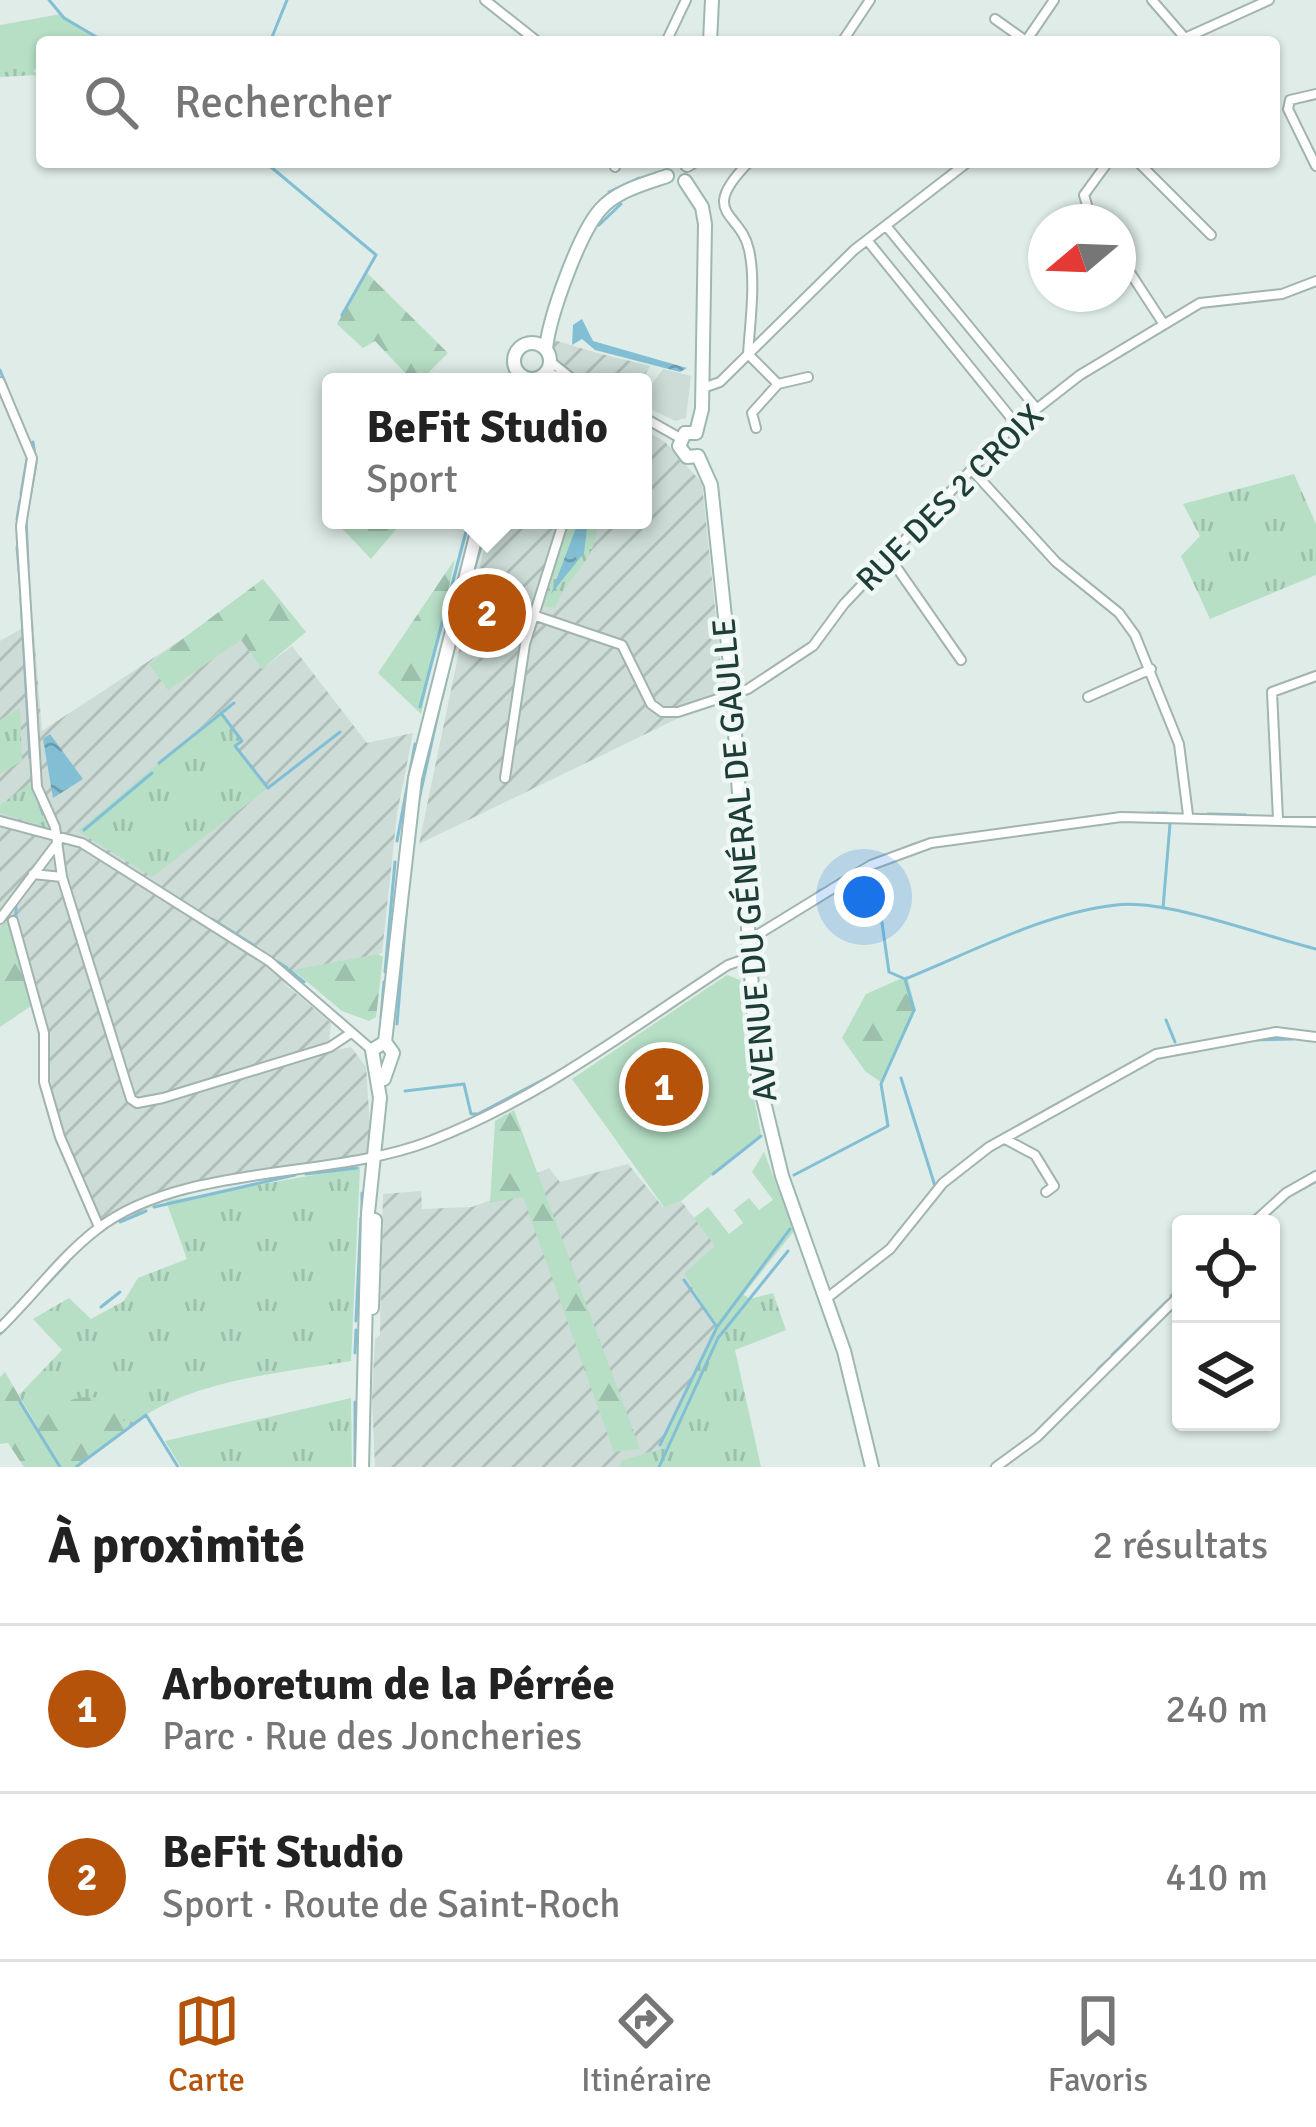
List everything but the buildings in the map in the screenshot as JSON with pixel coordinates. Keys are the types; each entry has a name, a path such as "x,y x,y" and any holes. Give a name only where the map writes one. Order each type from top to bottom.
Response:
{"street":[{"path":"484,0 530,36"},
{"path":"669,36 686,0"},
{"path":"710,36 712,0"},
{"path":"846,36 870,0"},
{"path":"1029,36 1054,0"},
{"path":"1152,0 1183,36"},
{"path":"1189,36 1269,0"},
{"path":"994,19 1019,36"},
{"path":"1316,94 1290,100 1288,109 1316,166"},
{"path":"680,439 696,433 703,388 704,216 685,181 687,168"},
{"path":"745,168 725,196 732,226 749,247 748,354 778,384"},
{"path":"703,388 716,385 867,240 960,168"},
{"path":"1087,204 1084,194 1104,168"},
{"path":"1144,168 1211,235"},
{"path":"535,371 551,319 600,209 669,169 675,183 685,181"},
{"path":"886,227 1036,408"},
{"path":"867,240 1016,424"},
{"name":"RUE DES 2 CROIX","path":"533,615 622,645 651,704 662,712 679,712 733,693 799,658 972,470 1036,408 1163,323 1209,300 1282,294 1316,281"},
{"path":"1136,282 1163,323"},
{"path":"535,371 516,355 551,319"},
{"path":"529,343 535,371"},
{"path":"756,428 752,413 778,384 808,376"},
{"path":"0,382 32,458 21,526 37,787 58,841 62,877 131,1100 137,1103 330,1047 348,1035"},
{"path":"652,422 680,439"},
{"name":"AVENUE DU GÉNÉRAL DE GAULLE","path":"696,433 705,446 698,456 711,485 733,693 748,958 764,1111 827,1298 872,1467"},
{"path":"680,439 681,453 698,456"},
{"path":"972,470 1055,562 1118,613 1151,670 1179,744 1188,815"},
{"path":"379,1058 393,1054 386,1042 415,778 478,529"},
{"path":"505,778 510,723 533,615 561,529"},
{"path":"890,558 961,660"},
{"path":"1088,697 1151,670"},
{"path":"1278,819 1272,692 1316,676"},
{"path":"748,940 872,865 920,846 1121,817 1188,815 1316,822"},
{"path":"0,821 58,841 82,843 269,961 379,1058"},
{"path":"0,919 58,841"},
{"path":"32,874 62,877"},
{"path":"13,921 44,1033 44,1082 60,1137 99,1227"},
{"path":"0,1328 99,1227 186,1192 375,1159 434,1140 548,1083 728,965 748,958"},
{"path":"827,1298 890,1249 944,1183 1004,1138 1162,1052 1276,1033 1316,1037"},
{"path":"362,1467 379,1058"},
{"path":"1004,1138 1035,1155 1054,1186 1046,1192"},
{"path":"1262,1215 1286,1192 1316,1176"},
{"path":"995,1467 1037,1437 1172,1303"}],"shaded area":[{"path":"554,340 650,366 646,373 541,373"},
{"path":"663,369 691,376 686,418 675,421 652,410 652,384"},
{"path":"652,434 702,483 724,696 419,844 467,613 490,529 652,529"},
{"path":"222,613 262,669 292,646 367,743 413,733 397,814 382,953 295,974 285,984 331,1023 328,1052 351,1047 366,1067 370,1127 366,1155 274,1169 166,1201 98,1230 58,1134 44,1033 8,918 0,928 0,641 33,622 42,731"},
{"path":"628,1164 663,1207 681,1201 716,1246 684,1273 717,1328 660,1449 622,1460 619,1467 375,1467 372,1397 375,1339 380,1335 383,1194 421,1191 422,1209 472,1207 527,1187 524,1179 549,1168 560,1182"}],"green space":[{"path":"61,14 96,36 36,36 36,75 0,77 0,25"},
{"path":"366,272 448,353 428,373 405,373 375,341 363,348 337,324"},
{"path":"1294,474 1316,524 1316,575 1210,619 1181,556 1200,536 1183,504"},
{"path":"343,529 396,529 371,559"},
{"path":"565,529 596,529 588,557 555,608 539,605"},
{"path":"455,559 421,714 378,673"},
{"path":"263,579 306,632 262,669 241,640 168,690 149,664"},
{"path":"20,708 22,761 0,774 0,720"},
{"path":"219,712 242,741 236,747 268,788 152,877 78,831"},
{"path":"31,783 49,828 0,813 0,805"},
{"path":"9,916 37,1002 0,1027 0,928"},
{"path":"378,954 383,957 376,1017 369,1021 342,1011 293,970"},
{"path":"727,975 740,980 746,1058 761,1134 681,1201 664,1207 572,1079"},
{"path":"907,976 916,1010 882,1083 865,1071 842,1038 866,994"},
{"path":"514,1110 640,1449 614,1452 523,1197 490,1203 495,1121"},
{"path":"764,1152 794,1231 717,1328 684,1273 715,1246 694,1218 708,1207 729,1234 743,1223 734,1210 749,1198 759,1210 773,1200 752,1172"},
{"path":"360,1167 351,1361 206,1388 128,1427 108,1400 38,1428 19,1395 62,1350 33,1319 69,1298 91,1319 124,1301 138,1278 187,1259 166,1201"},
{"path":"741,1293 750,1299 773,1293 786,1330 735,1350 761,1467 619,1467 622,1460 660,1449 717,1328"},
{"path":"5,1372 37,1427 59,1406 86,1397 108,1399 128,1427 74,1467 24,1467 8,1443 0,1444 0,1377"},
{"path":"351,1398 352,1467 181,1467 165,1441"}],"water":[{"path":"582,319 593,341 687,368 680,372 595,350 582,339 572,345 573,325"},
{"path":"576,529 587,529 584,553 551,594"},
{"path":"50,734 83,779 53,798 43,739"}],"waterway":[{"path":"49,0 64,18 95,36"},
{"path":"272,36 287,0"},
{"path":"272,168 376,255 342,315"},
{"path":"609,192 639,178"},
{"path":"599,225 621,204"},
{"path":"0,370 6,385"},
{"path":"0,393 11,419"},
{"path":"28,508 36,463 33,442"},
{"path":"21,494 27,459"},
{"path":"17,519 20,501"},
{"path":"26,518 28,567"},
{"path":"420,707 467,529"},
{"path":"473,573 486,529"},
{"path":"17,547 21,592"},
{"path":"21,598 30,758"},
{"path":"442,698 454,647"},
{"path":"159,763 234,703"},
{"path":"418,804 440,705"},
{"path":"221,713 242,741 235,746 268,788 340,732"},
{"path":"397,841 415,744"},
{"path":"84,830 152,773"},
{"path":"32,780 43,814"},
{"path":"1141,814 1153,813"},
{"path":"1156,813 1167,813"},
{"path":"1208,814 1246,815"},
{"path":"1163,908 1170,824"},
{"path":"885,856 915,844"},
{"path":"385,972 395,862"},
{"path":"875,874 889,972 905,979"},
{"path":"838,880 845,876"},
{"path":"809,899 821,890"},
{"path":"397,1024 407,903"},
{"path":"794,1175 888,1126 881,1084 914,1010 905,979 1035,925 1116,905 1188,913 1316,949"},
{"path":"16,907 16,920"},
{"path":"212,919 255,946"},
{"path":"278,962 287,968"},
{"path":"289,970 304,982"},
{"path":"381,1018 384,982"},
{"path":"37,992 46,1029"},
{"path":"1166,1020 1175,1042"},
{"path":"1253,1040 1293,1039"},
{"path":"405,1091 464,1084 471,1114 478,1114 560,1071"},
{"path":"901,1078 935,1186"},
{"path":"41,1085 52,1125"},
{"path":"713,1174 761,1136"},
{"path":"306,1174 357,1168"},
{"path":"1255,1215 1316,1171"},
{"path":"154,1207 295,1175"},
{"path":"1304,1188 1316,1181"},
{"path":"362,1193 362,1210"},
{"path":"120,1222 146,1211"},
{"path":"356,1321 361,1218"},
{"path":"660,1445 717,1327 790,1229"},
{"path":"659,1467 718,1338 788,1251"},
{"path":"19,1314 68,1262"},
{"path":"684,1280 717,1327"},
{"path":"101,1307 120,1292"},
{"path":"1112,1355 1167,1301"},
{"path":"0,1334 12,1322"},
{"path":"355,1353 356,1330"},
{"path":"1098,1369 1109,1359"},
{"path":"20,1402 60,1467"},
{"path":"355,1402 355,1467"},
{"path":"76,1467 146,1415 178,1467"}],"place":[{"name":"BeFit Studio","path":"487,613"},
{"name":"Arboretum de la Pérrée","path":"664,1087"}]}
